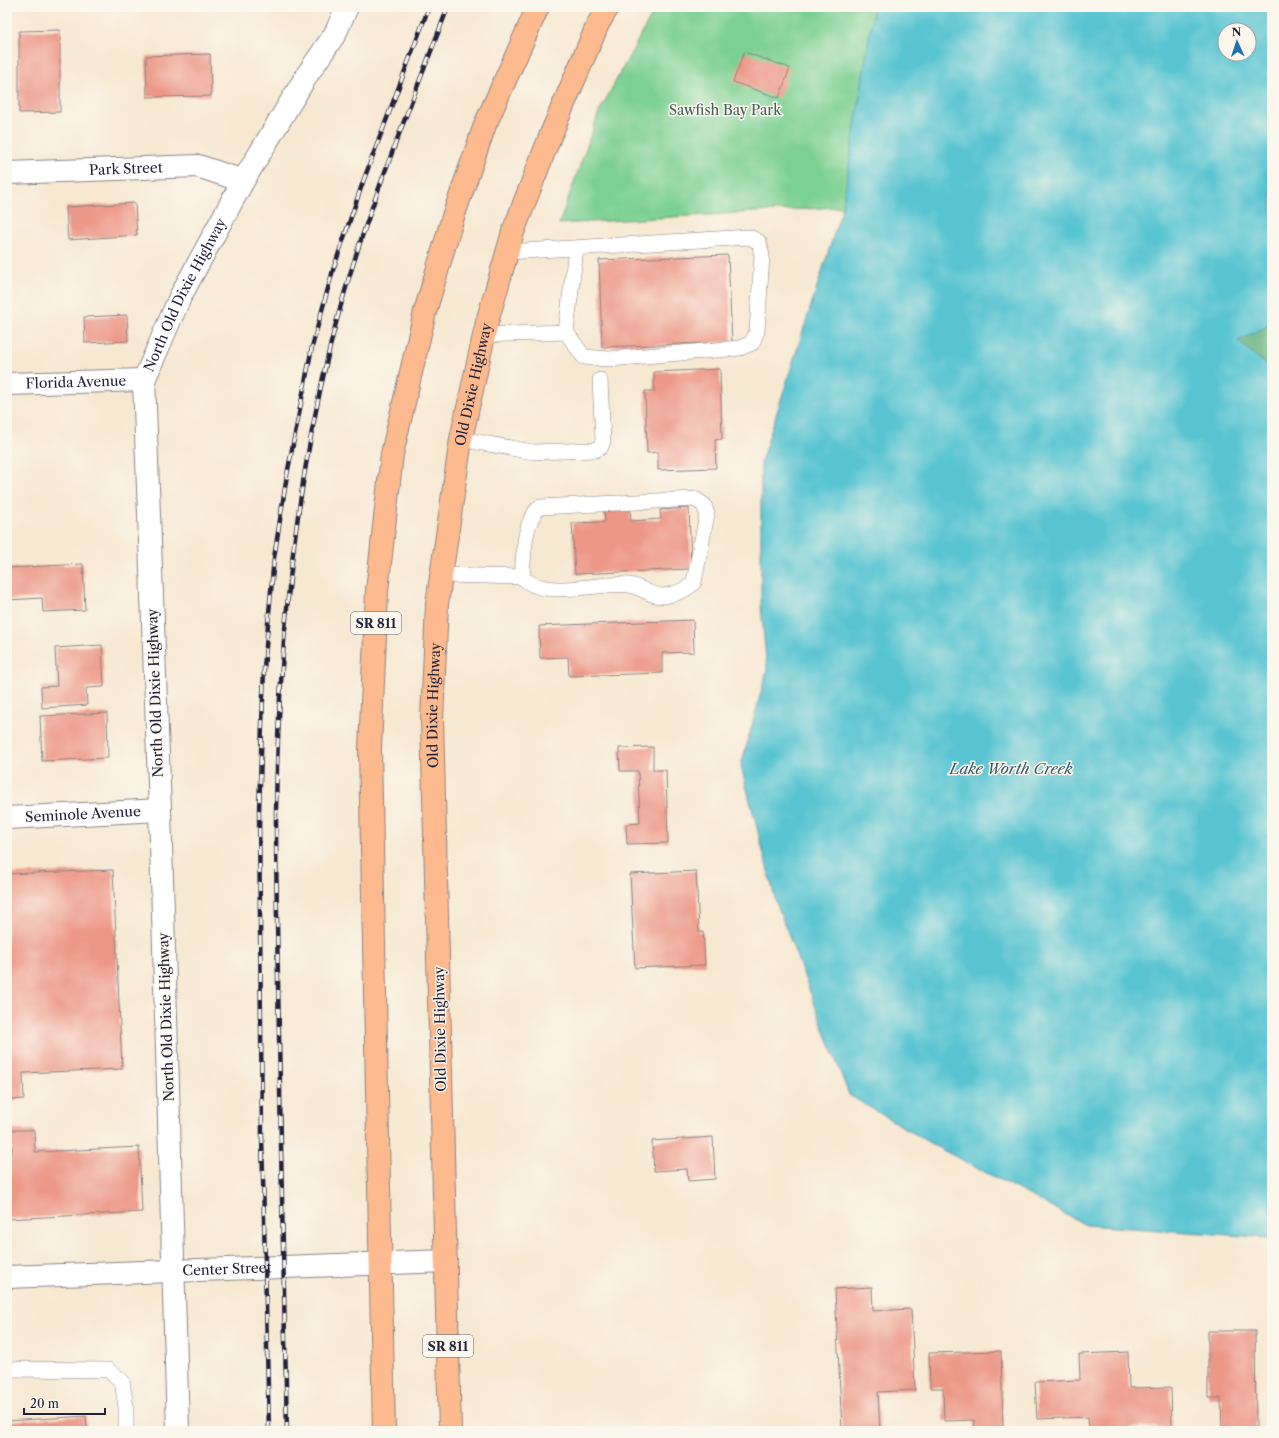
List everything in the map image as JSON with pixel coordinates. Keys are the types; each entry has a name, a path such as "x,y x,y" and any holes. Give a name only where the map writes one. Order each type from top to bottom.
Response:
{"main road":[{"name":"SR 811","path":"384,1431 379,1264 370,749 377,591 392,454 425,312 452,220 485,125 538,7"},
{"name":"Old Dixie Highway","path":"450,1431 432,719 437,604 461,439 484,335 513,232 551,134 598,24 608,7"}],"street":[{"name":"North Old Dixie Highway","path":"178,1431 160,810 144,380 180,297 243,181 307,75 335,34 346,7"},
{"name":"Park Street","path":"7,172 198,166 243,181"},
{"name":"Florida Avenue","path":"7,384 144,380"},
{"name":"Seminole Avenue","path":"7,818 160,810"},
{"name":"Center Street","path":"7,1277 446,1261"}],"lane":[{"path":"508,252 749,237 759,242 762,256 757,330 752,343 740,348 609,360 584,357 566,332 576,248"},
{"path":"484,335 566,332"},
{"path":"461,439 534,452 595,450 602,447 603,441 600,380"},
{"path":"441,575 522,577 528,583 541,588 628,585 648,594 664,596 688,589 694,582 707,514 704,506 695,499 540,507 533,513 528,522 522,577"},
{"path":"7,1370 108,1370 122,1380 126,1407 126,1431"}],"green space":[{"name":"Sawfish Bay Park","path":"656,7 882,7 854,206 559,224 599,112"},
{"path":"1272,324 1272,369 1237,341"}],"water":[{"name":"Lake Worth Creek","path":"874,7 1272,7 1272,324 1238,341 1272,369 1272,1238 1086,1225 935,1146 849,1095 776,902 741,766 767,670 761,607 761,462 842,209"}],"building":[{"path":"60,30 60,112 19,113 19,31"},
{"path":"744,52 790,68 779,98 733,82"},
{"path":"210,54 211,96 147,97 146,56"},
{"path":"135,203 137,235 68,240 66,207"},
{"path":"728,255 732,342 602,347 599,260"},
{"path":"127,315 128,341 85,343 84,317"},
{"path":"720,369 722,439 715,440 716,468 658,470 658,452 647,453 645,391 654,391 654,372"},
{"path":"689,508 691,569 575,574 572,523 605,522 604,510 630,509 631,521 661,519 660,510"},
{"path":"83,564 85,610 43,612 42,598 7,600 7,568"},
{"path":"693,620 694,652 662,653 662,673 569,676 568,657 540,658 539,626"},
{"path":"102,645 104,687 86,688 87,705 42,708 41,687 57,686 55,648"},
{"path":"107,713 108,758 42,761 40,716"},
{"path":"653,747 653,770 666,770 668,843 627,844 626,824 640,823 638,771 620,771 619,748"},
{"path":"113,870 122,1069 23,1073 24,1099 7,1100 7,874"},
{"path":"696,871 699,932 703,932 705,965 635,968 630,874"},
{"path":"11,1130 34,1130 35,1152 139,1147 142,1212 7,1219 7,1152 12,1152"},
{"path":"713,1137 715,1179 688,1181 687,1169 654,1171 652,1141"},
{"path":"872,1287 873,1311 911,1309 915,1390 878,1392 880,1431 842,1431 835,1289"},
{"path":"1208,1331 1255,1331 1256,1431 1222,1431 1221,1398 1208,1398"},
{"path":"1001,1351 1003,1431 975,1431 974,1420 944,1421 943,1388 930,1388 929,1353"},
{"path":"1128,1352 1129,1388 1171,1387 1172,1427 1127,1428 1127,1431 1089,1431 1088,1417 1037,1419 1035,1382 1080,1380 1079,1354"},
{"path":"86,1416 87,1431 7,1431 7,1421"}],"railway":[{"path":"269,1431 262,1135 259,811 264,668 274,558 287,475 312,347 333,270 364,179 429,7"},
{"path":"287,1431 276,813 280,697 290,580 297,523 316,408 340,307 353,263 383,177 448,7"}]}
